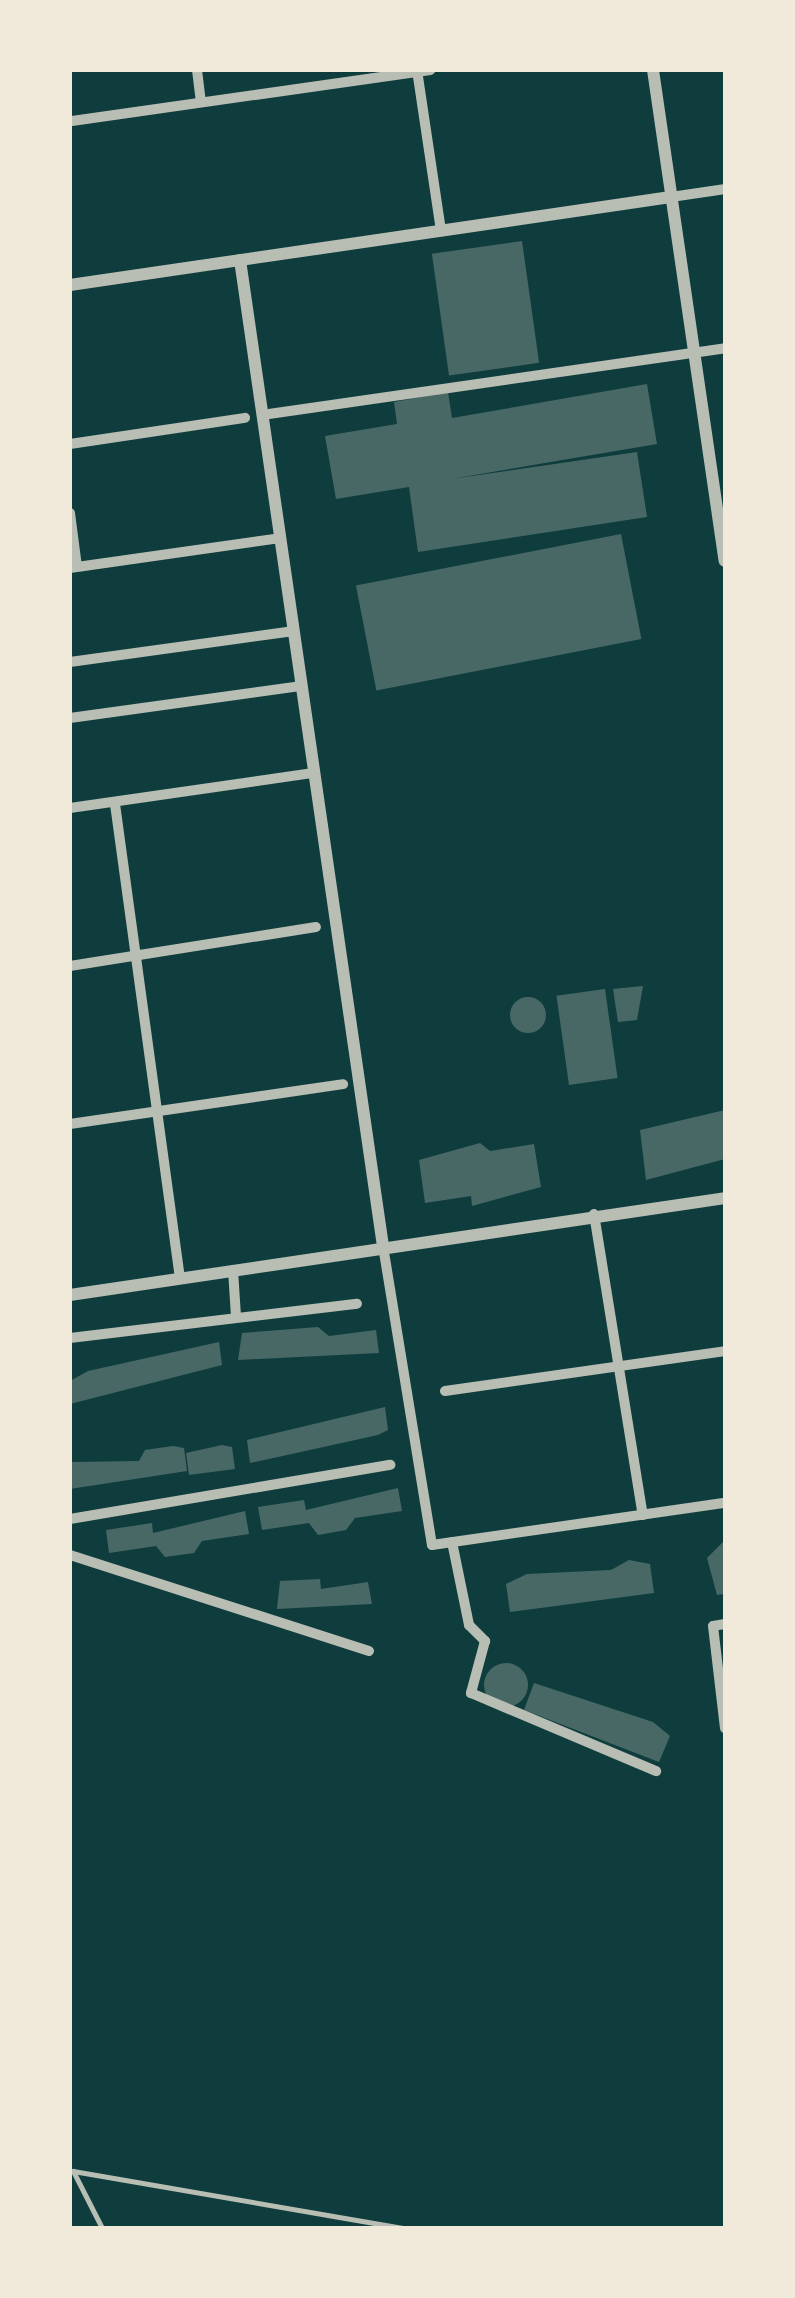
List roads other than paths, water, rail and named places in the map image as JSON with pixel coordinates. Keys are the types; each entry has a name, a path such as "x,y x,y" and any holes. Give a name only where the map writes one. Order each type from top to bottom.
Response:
{"street":[{"path":"197,70 201,102"},
{"path":"72,121 430,70"},
{"path":"653,70 694,352 719,481 725,561"},
{"path":"417,71 441,231"},
{"path":"70,286 725,188"},
{"path":"240,260 383,1246 432,1545 725,1503"},
{"path":"262,416 725,348"},
{"path":"70,444 245,418"},
{"path":"70,513 73,568 280,538"},
{"path":"70,662 294,631"},
{"path":"70,718 302,686"},
{"path":"70,808 314,773"},
{"path":"115,804 180,1278"},
{"path":"70,966 316,927"},
{"path":"70,1124 343,1084"},
{"path":"70,1296 594,1214 725,1198"},
{"path":"594,1214 643,1515"},
{"path":"232,1270 236,1317"},
{"path":"70,1338 357,1304"},
{"path":"445,1391 725,1351"},
{"path":"70,1520 390,1464"},
{"path":"452,1542 470,1625 485,1641 471,1693 656,1771"},
{"path":"70,1555 369,1651"},
{"path":"725,1624 712,1626 725,1728"}],"lane":[{"path":"102,2228 73,2171 404,2228"}]}
